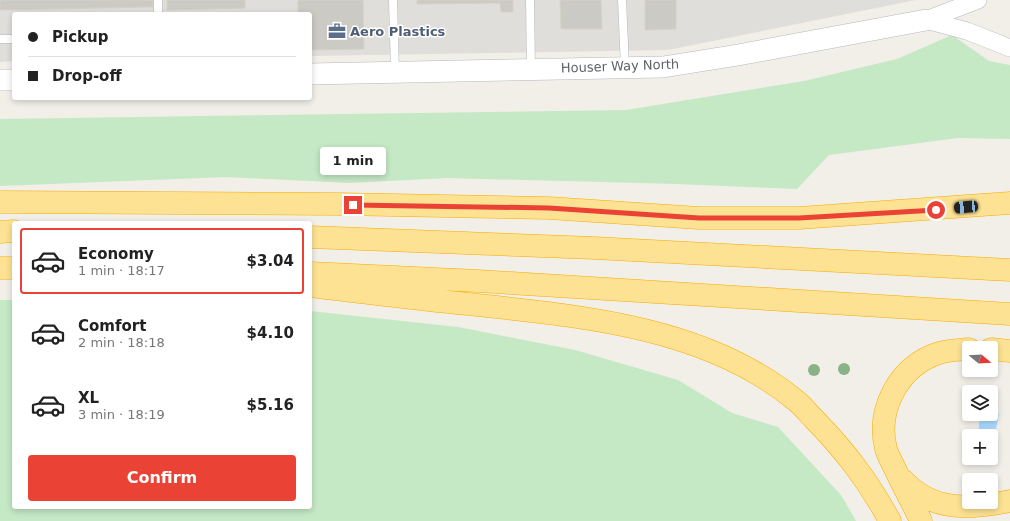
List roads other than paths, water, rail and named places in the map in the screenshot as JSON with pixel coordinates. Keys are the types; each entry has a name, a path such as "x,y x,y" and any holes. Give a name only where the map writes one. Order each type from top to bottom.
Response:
{"highway":[{"path":"0,202 338,204 542,208 699,218 807,217 1010,204"},
{"path":"0,232 12,231"},
{"path":"312,238 594,248 1010,270"},
{"path":"0,268 12,268"},
{"path":"312,273 478,280 1010,314"},
{"path":"312,286 526,310 606,322 687,342 730,359 763,377 795,400 849,457 880,511 890,521"},
{"path":"921,521 886,450 883,428 884,416 889,400 896,386 907,372 920,362 938,354 962,350"},
{"path":"998,350 1010,351"},
{"path":"898,474 913,490 929,500 949,506 974,506 1010,501"}],"street":[{"name":"Houser Way North","path":"312,74 663,67 738,55 926,20 978,0"},
{"name":"Houser Way North","path":"926,20 967,31 1010,48"},
{"path":"0,80 12,80"}],"lane":[{"path":"158,0 158,12"},
{"path":"393,0 395,72"},
{"path":"530,0 531,69"},
{"path":"622,0 625,67"},
{"path":"0,39 12,39"}],"water":[{"path":"979,421 998,421 996,429 979,429"}],"place":[{"name":"Aero Plastics","path":"337,31"}]}
